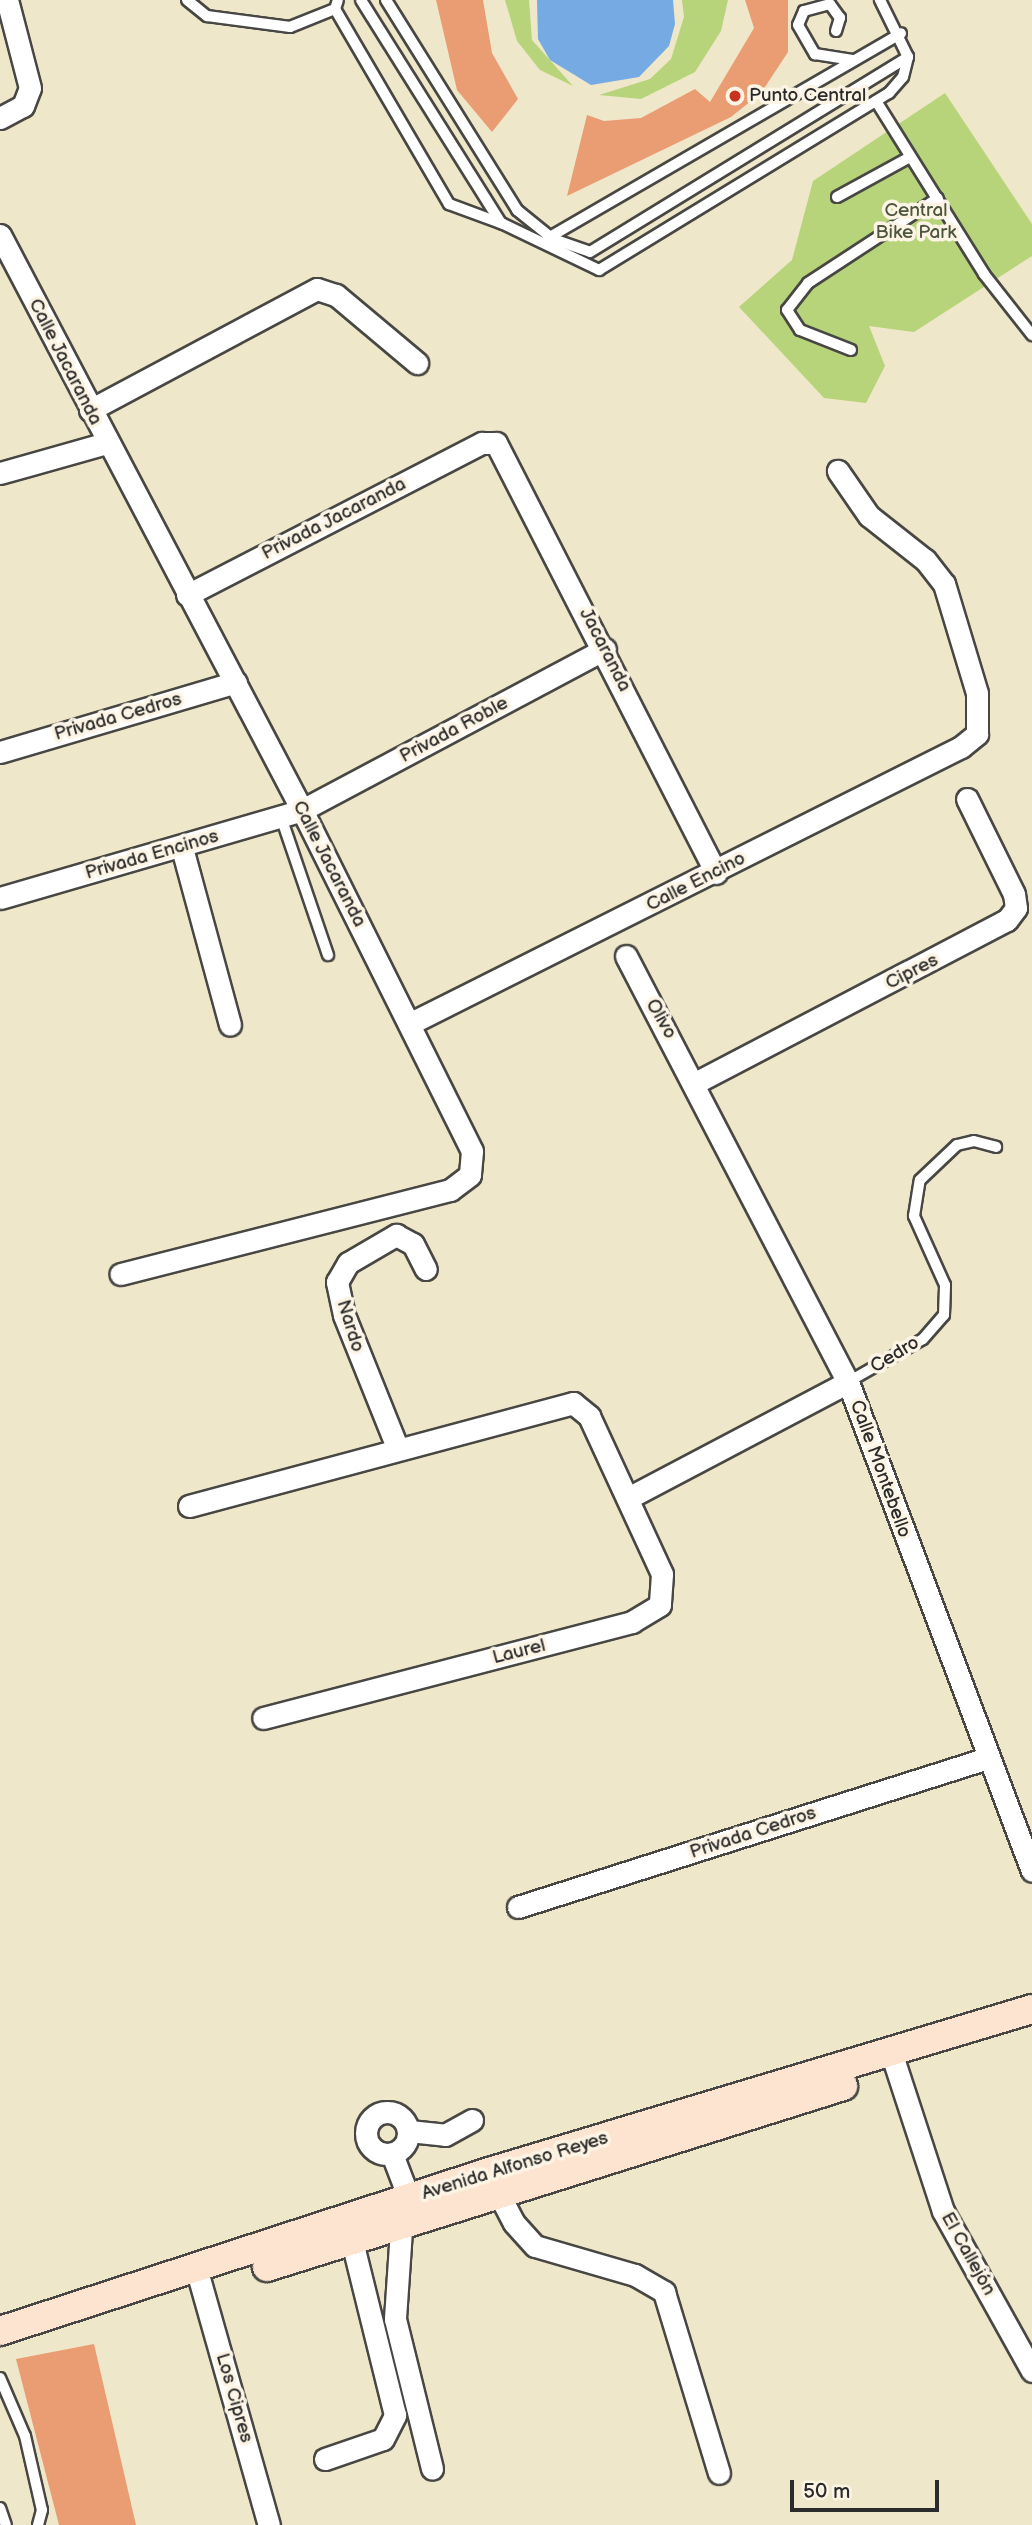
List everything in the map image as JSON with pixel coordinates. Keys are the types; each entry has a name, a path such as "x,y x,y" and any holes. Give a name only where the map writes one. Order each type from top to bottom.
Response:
{"main road":[{"name":"Avenida Alfonso Reyes","path":"0,2349 349,2230 894,2061 1032,2009"},
{"name":"Avenida Alfonso Reyes","path":"894,2061 1032,2029"},
{"name":"Avenida Alfonso Reyes","path":"0,2331 200,2279"}],"street":[{"path":"0,118 17,112 30,88 7,0"},
{"name":"Calle Jacaranda","path":"0,235 302,810 411,1023 472,1151 463,1183 121,1274"},
{"path":"90,410 317,289 336,295 417,363"},
{"path":"0,473 107,443"},
{"name":"Privada Jacaranda","path":"187,595 482,443"},
{"name":"Jacaranda","path":"482,443 505,452 716,873"},
{"name":"Calle Encino","path":"411,1023 716,873 977,734 977,693 944,584 925,559 869,516 838,471"},
{"name":"Privada Roble","path":"302,810 605,649"},
{"name":"Privada Cedros","path":"0,752 236,682"},
{"name":"Cipres","path":"695,1083 1007,920 1016,908 1014,894 967,799"},
{"name":"Privada Encinos","path":"0,898 182,848 302,810"},
{"path":"182,848 230,1025"},
{"name":"Olivo","path":"626,956 695,1083"},
{"name":"Calle Montebello","path":"695,1083 848,1382 987,1758 1032,1871"},
{"name":"Nardo","path":"397,1447 344,1315 337,1282 348,1263 396,1235 413,1244 426,1269"},
{"name":"Cedro","path":"630,1497 848,1382"},
{"name":"Laurel","path":"263,1718 653,1612 663,1593 662,1574 630,1497 589,1416 578,1405 561,1402 397,1447"},
{"path":"189,1506 397,1447"},
{"name":"Privada Cedros","path":"518,1908 987,1758"},
{"name":"El Callejón","path":"894,2061 943,2211 1032,2371"},
{"path":"392,2154 405,2146 409,2131 405,2120 384,2112 367,2126 371,2147 392,2154 403,2174 403,2213 395,2319 432,2468"},
{"path":"409,2131 445,2135 472,2120"},
{"path":"494,2185 535,2246 635,2275 664,2292 719,2473"},
{"path":"325,2459 383,2439 395,2415 349,2230"},
{"name":"Los Cipres","path":"200,2279 269,2525"}],"lane":[{"path":"187,0 207,16 290,27 336,4 449,204 590,252 908,57"},
{"path":"361,0 501,223 599,270 876,101 903,77 908,57 901,33 880,0"},
{"path":"386,0 492,178 553,239"},
{"path":"836,30 840,18 830,4 804,11 797,25 816,54 829,61 856,60"},
{"path":"553,239 901,33"},
{"path":"876,101 910,157 1032,335"},
{"path":"838,197 910,157"},
{"path":"852,350 800,330 787,310 808,282 938,198"},
{"path":"281,817 328,955"},
{"name":"Cedro","path":"848,1382 923,1339 944,1315 945,1285 914,1216 920,1180 957,1145 974,1141 996,1147"},
{"path":"2,2383 34,2472 42,2510 38,2525"},
{"path":"0,2508 6,2525"}],"green space":[{"path":"505,0 529,0 532,40 573,86 540,70 517,41"},
{"path":"682,0 728,0 721,31 695,72 641,99 599,95 650,79 671,59 684,17"},
{"name":"Central Bike Park","path":"945,93 1032,224 1032,256 914,332 869,326 885,366 866,403 824,398 739,307 792,260 813,181"}],"water":[{"path":"537,0 673,0 675,24 669,46 639,77 591,85 550,60 538,39"}],"building":[{"path":"436,0 483,0 492,53 518,99 492,132 457,90"},
{"name":"Punto Central","path":"745,0 788,0 788,52 761,93 731,117 567,196 587,115 604,121 641,118 695,89 710,102 754,28"},
{"path":"94,2344 136,2525 59,2525 16,2359"}],"place":[{"name":"Punto Central","path":"735,96"}]}
